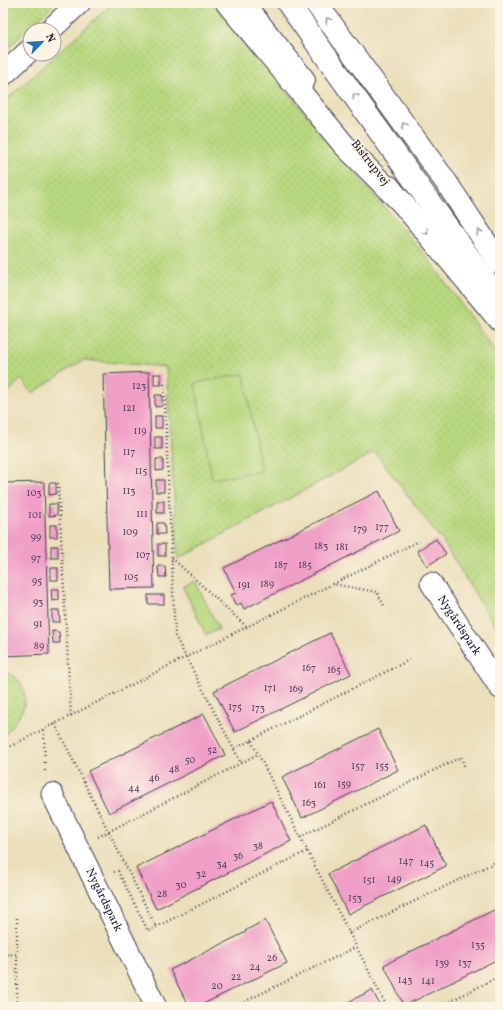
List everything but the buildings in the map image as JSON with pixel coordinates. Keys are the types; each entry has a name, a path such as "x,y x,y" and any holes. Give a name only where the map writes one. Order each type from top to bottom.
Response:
{"main road":[{"path":"59,22 79,3"},
{"path":"227,3 344,145 401,202"},
{"name":"Bistrupvej","path":"243,3 401,202 500,321"},
{"path":"288,3 500,301"},
{"path":"316,3 446,182 500,264"},
{"path":"3,76 22,58"}],"street":[{"name":"Nygårdspark","path":"431,583 500,688"},
{"name":"Nygårdspark","path":"49,786 94,882 156,1007"}],"path":[{"path":"164,384 174,636 241,763"},
{"path":"58,483 71,716"},
{"path":"3,750 419,541"},
{"path":"172,558 247,627"},
{"path":"333,584 377,592 384,606"},
{"path":"234,750 409,660"},
{"path":"55,724 156,927"},
{"path":"44,730 49,786"},
{"path":"252,741 387,1007"},
{"path":"78,847 258,754"},
{"path":"300,837 461,757 465,768"},
{"path":"94,882 118,870 148,931 307,851"},
{"path":"349,933 500,860"},
{"path":"17,918 17,1007"},
{"path":"234,1007 356,947"},
{"path":"3,955 17,954"},
{"path":"439,1007 500,976"}],"green space":[{"path":"3,3 55,3 35,22 22,22 22,35 3,53"},
{"path":"113,3 212,3 433,265 500,359 500,634 443,542 375,452 178,559 166,367 83,360 33,393 21,379 3,398 3,103 48,62 62,62 62,49"},
{"path":"244,374 261,471 212,479 195,383"},
{"path":"195,581 219,629 206,635 183,587"},
{"path":"3,673 9,674 17,679 23,689 25,700 21,713 3,737"}]}
